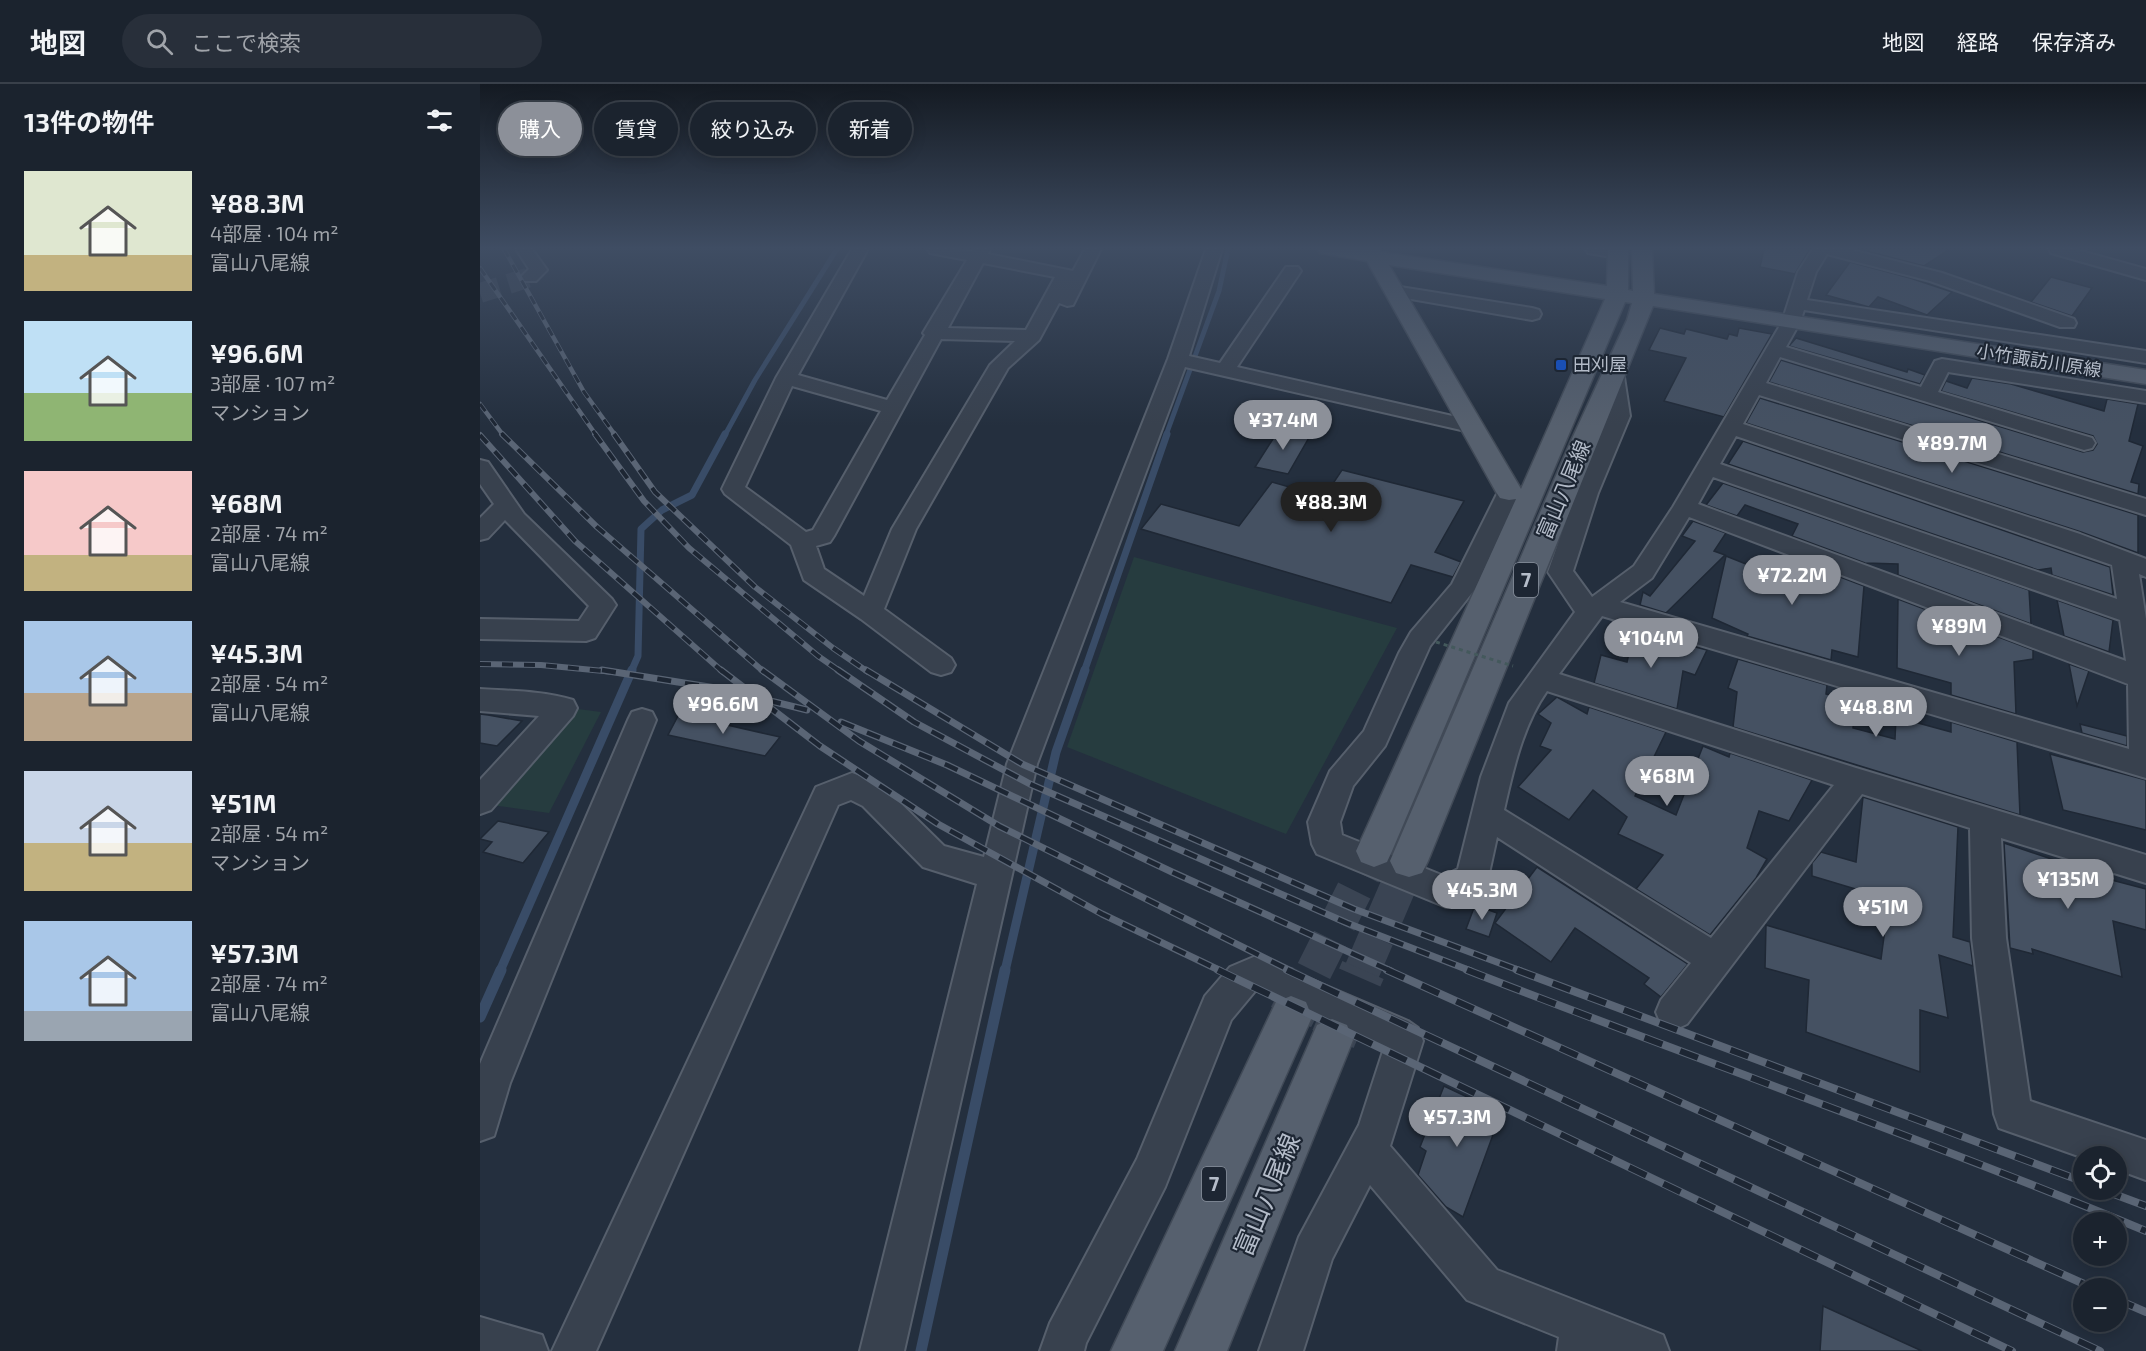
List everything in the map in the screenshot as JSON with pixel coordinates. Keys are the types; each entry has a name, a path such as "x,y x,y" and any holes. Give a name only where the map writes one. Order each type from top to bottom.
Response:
{"main road":[{"path":"1404,308 1509,492"},
{"name":"富山八尾線","path":"1374,851 1626,308"},
{"name":"富山八尾線","path":"1409,861 1583,443 1638,320 1634,308"},
{"name":"小竹諏訪川原線","path":"1745,308 1795,313 2017,357 2146,377"},
{"name":"7","path":"1137,1351 1291,1017"},
{"name":"富山八尾線","path":"1202,1351 1332,1040"}],"street":[{"path":"826,308 786,378 733,489 802,541 813,574 870,612 941,665"},
{"path":"802,541 822,536 947,308"},
{"path":"870,612 904,529 1000,365 1032,336 1047,308"},
{"path":"882,1351 997,875 1013,794 1022,764 1178,359 1195,308"},
{"path":"1226,370 1267,308"},
{"path":"1492,308 1532,315"},
{"path":"1509,492 1462,589 1420,639 1375,738 1341,780 1324,822 1328,844 1446,892 1472,878 1496,777 1523,703 1593,608 1643,572 1731,427 1796,308"},
{"path":"2025,308 2067,323"},
{"path":"1795,313 2146,357"},
{"path":"933,333 1032,336"},
{"path":"1774,349 2084,443"},
{"path":"1178,359 1470,426"},
{"path":"1926,396 1942,365 2146,397"},
{"path":"1614,376 1619,416 1587,493 1560,572 1593,608 2144,766 2142,678 2132,614 2135,565 2071,540 1731,427"},
{"path":"786,378 892,408"},
{"path":"1753,386 2146,507"},
{"path":"1707,467 2132,614"},
{"path":"480,468 516,519 603,605 586,631 480,629"},
{"path":"480,532 506,505"},
{"path":"1684,507 2142,678"},
{"path":"1542,679 1856,780 2146,869"},
{"path":"480,700 521,702 563,708 480,801"},
{"path":"480,1122 491,1083 642,720"},
{"path":"1674,1012 1856,780"},
{"path":"574,1351 827,796 852,786 874,797 934,857 997,875"},
{"path":"1488,817 1503,824 1714,959"},
{"path":"1985,820 1989,938 2013,1114 2146,1160"},
{"path":"1062,1351 1065,1338 1151,1173 1218,1008 1242,979 1256,974 1395,1034 1405,1041 1376,1134 1314,1252 1281,1351"},
{"path":"1367,1150 1482,1285 1580,1338 1647,1351"},
{"path":"480,1339 526,1351"}],"path":[{"path":"1436,642 1513,666"}],"green space":[{"path":"1134,557 1397,628 1286,834 1067,747"},
{"path":"578,709 601,712 549,813 491,805"}],"building":[{"path":"1908,308 1934,308 1927,315"},
{"path":"2049,308 2078,308 2072,316"},
{"path":"1660,328 1684,334 1686,329 1727,339 1729,334 1737,336 1739,328 1772,334 1724,417 1664,401 1686,358 1649,350"},
{"path":"1796,338 1907,372 1908,369 1925,375 1920,384 1789,346"},
{"path":"1781,360 2083,452 2093,450 2097,444 2093,436 1941,391 1946,381 1967,388 1972,378 2011,384 2104,411 2107,399 2138,404 2129,441 2143,446 2131,482 2139,484 2138,494 1769,382"},
{"path":"1760,398 2138,515 2138,553 2081,532 1746,423"},
{"path":"1280,428 1311,434 1288,474 1255,467"},
{"path":"1743,441 2110,567 2113,595 2052,575 2051,568 2038,570 1728,464"},
{"path":"1342,470 1464,501 1435,552 1461,562 1453,577 1411,565 1391,603 1141,529 1161,504 1239,526 1272,482 1324,497"},
{"path":"1723,483 2029,590 2031,624 1898,575 1898,564 1865,563 1792,536 1798,524 1745,505 1737,516 1706,505"},
{"path":"1693,521 1726,533 1714,551 1725,555 1666,613 1640,605 1643,592 1650,596 1695,541 1682,536"},
{"path":"1782,555 1864,586 1858,657 1832,650 1831,660 1747,636 1748,634 1712,618 1726,556 1756,568 1760,561 1775,567"},
{"path":"1898,599 2033,650 2033,659 2014,662 2016,714 1951,695 1951,683 1897,668"},
{"path":"2057,600 2113,620 2109,652 2064,636"},
{"path":"1635,628 1647,632 1645,634 1707,650 1695,675 1683,671 1677,709 1594,683 1601,655 1627,662"},
{"path":"1738,659 1827,685 1826,694 1855,703 1853,728 1895,739 1896,717 1951,732 1951,722 2017,742 2020,815 1733,727 1737,692 1728,688"},
{"path":"2069,664 2089,671 2077,706"},
{"path":"1557,697 1587,714 1589,707 1666,732 1635,796 1676,815 1703,746 1729,757 1730,753 1812,780 1789,821 1759,811 1747,848 1767,859 1756,878 1710,935 1636,889 1663,855 1618,834 1627,817 1593,790 1569,820 1518,787 1551,750 1540,746 1551,723 1538,714"},
{"path":"480,714 522,721 497,746 480,743"},
{"path":"679,714 780,737 765,756 668,735"},
{"path":"2080,724 2127,736 2127,746 2082,733"},
{"path":"2050,754 2146,780 2146,830 2063,810"},
{"path":"1863,797 1958,827 1953,937 1970,942 1973,966 1939,955 1948,1018 1920,1010 1920,1072 1806,1032 1809,980 1765,968 1766,925 1881,959 1889,899 1812,876 1812,863 1821,852 1856,862"},
{"path":"498,821 549,832 523,863 483,852 492,842 480,839"},
{"path":"2004,843 2096,874 2096,876 2146,889 2146,930 2113,921 2122,977 2032,949 2033,954 2010,948"},
{"path":"1537,867 1688,964 1661,997 1644,984 1649,978 1575,928 1551,962 1495,923"},
{"path":"1475,905 1497,913 1489,937 1466,929"},
{"path":"1444,1086 1501,1113 1463,1217 1446,1207 1418,1175 1426,1151 1420,1147"},
{"path":"1823,1306 1922,1351 1820,1351"}],"waterway":[{"path":"725,435 755,380 800,308"},
{"path":"1166,435 1213,308"},
{"path":"631,672 638,656 641,529 662,510 692,495 725,434"},
{"path":"1084,672 1167,434"},
{"path":"500,971 632,670"},
{"path":"1005,971 1056,752 1085,670"},
{"path":"480,1017 501,970"},
{"path":"921,1351 1005,970"}],"tunnel":[{"path":"1314,971 1374,851"},
{"path":"1362,971 1409,861"},
{"path":"1291,1017 1315,970"},
{"path":"1333,1039 1363,970"}],"railway":[{"path":"508,308 596,435"},
{"path":"537,308 584,392 615,435"},
{"path":"480,404 503,435"},
{"path":"595,434 644,501 689,548 818,656 841,672"},
{"path":"614,434 655,492 755,587 833,648 868,672"},
{"path":"480,435 575,541 723,672"},
{"path":"503,435 597,527 764,672"},
{"path":"480,664 541,665 614,672"},
{"path":"602,670 722,689 757,698"},
{"path":"721,670 757,698"},
{"path":"762,670 859,741 999,826 1291,971"},
{"path":"838,670 914,722 1030,784 1347,923 1471,971"},
{"path":"866,670 1022,764 1354,909 1521,971"},
{"path":"757,698 807,710"},
{"path":"757,698 820,746 938,824 1102,914 1221,971"},
{"path":"841,722 947,765 1172,872 1391,971"},
{"path":"1218,970 2012,1351"},
{"path":"1287,970 2100,1351"},
{"path":"1387,970 2073,1279"},
{"path":"1467,970 1977,1163 2146,1231"},
{"path":"1517,970 2073,1178"},
{"path":"2127,1199 2146,1206"},
{"path":"2127,1304 2146,1312"}],"place":[{"name":"田刈屋","path":"1561,365"}]}
